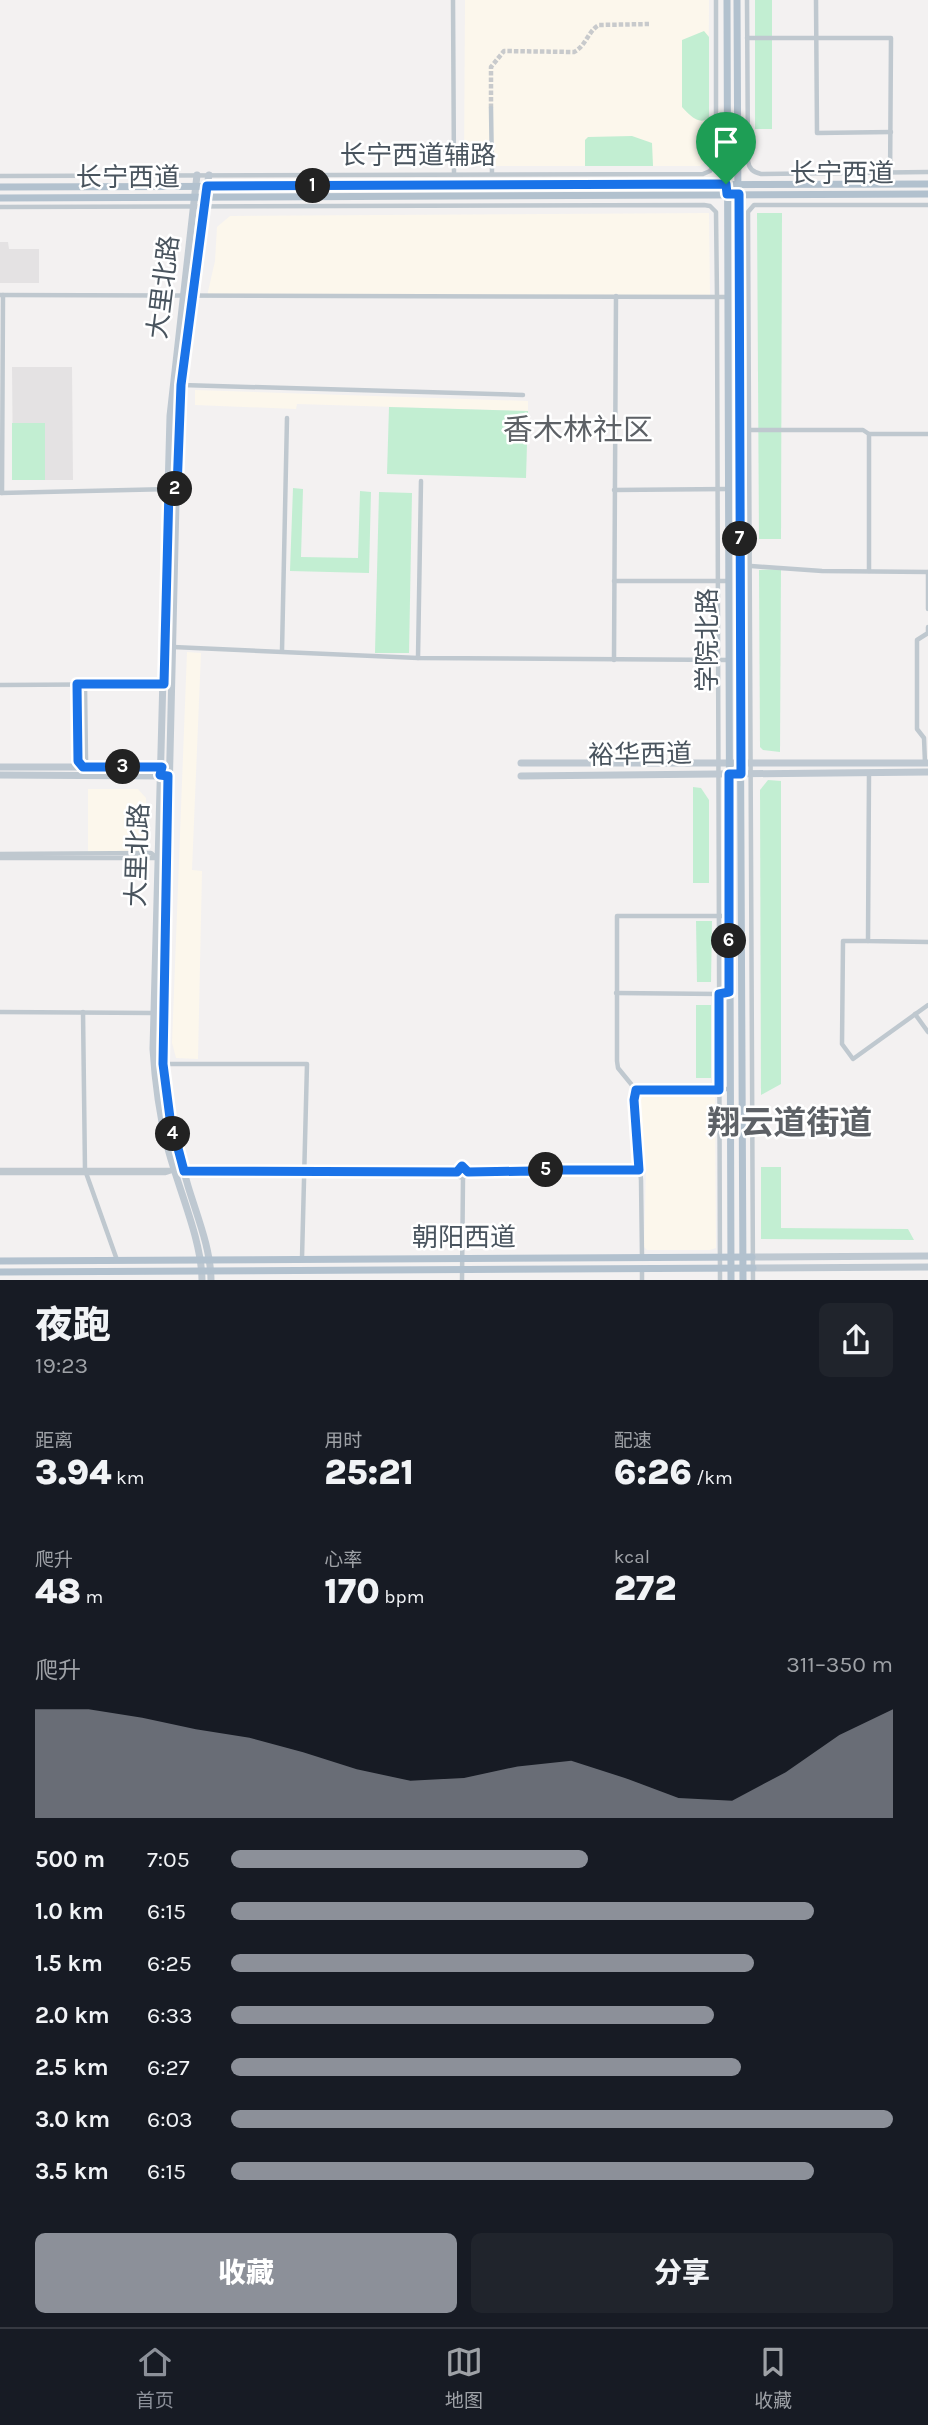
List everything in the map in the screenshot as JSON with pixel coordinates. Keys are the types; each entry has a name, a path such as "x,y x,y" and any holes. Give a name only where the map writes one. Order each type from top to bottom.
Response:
{"main road":[{"name":"学院北路","path":"727,0 731,1280"},
{"name":"学院北路","path":"737,0 742,992 748,1256 748,1268 743,1280"},
{"name":"大里北路","path":"197,175 173,489 164,684 163,1064 170,1118 208,1259 211,1280"},
{"name":"大里北路","path":"202,1280 199,1258 167,1145 156,1086 153,1049 157,858 173,647 170,416 209,175"},
{"name":"长宁西道","path":"0,187 928,184"},
{"name":"长宁西道","path":"0,198 196,198 204,202 727,194 928,194"},
{"path":"728,489 740,489"},
{"name":"裕华西道","path":"521,764 751,762 926,768"},
{"path":"0,767 83,767 165,772"},
{"name":"裕华西道","path":"521,776 869,772 926,768"},
{"path":"0,775 165,772"},
{"path":"729,992 742,992"},
{"name":"朝阳西道","path":"0,1261 928,1256"},
{"name":"朝阳西道","path":"0,1272 928,1267"}],"street":[{"path":"453,0 454,173"},
{"name":"长宁西道辅路","path":"0,176 690,174 710,171 716,161 716,0"},
{"path":"747,0 748,161 754,172 928,172"},
{"path":"816,0 817,133 891,132"},
{"path":"747,38 891,38 890,184"},
{"path":"491,108 492,174"},
{"name":"长宁西道辅路","path":"0,207 194,207 204,202 710,206 716,212 717,297"},
{"path":"748,1256 753,991 748,212 754,205 928,205"},
{"path":"173,489 1,493 2,295 727,297"},
{"path":"614,660 616,296"},
{"path":"717,297 720,1280"},
{"path":"181,385 523,396"},
{"path":"282,651 287,418"},
{"path":"749,430 863,430 869,434 928,434"},
{"path":"869,434 869,571"},
{"path":"418,658 421,481"},
{"path":"614,490 728,489"},
{"path":"740,489 750,489"},
{"path":"750,566 822,571 928,572 928,609"},
{"path":"614,581 728,581"},
{"path":"926,768 924,738 917,729 917,640 928,634 928,627"},
{"path":"173,647 418,658 729,660"},
{"path":"77,684 78,761 83,767 86,760 85,684"},
{"path":"0,685 164,684"},
{"path":"868,941 869,772"},
{"path":"0,856 157,858"},
{"path":"636,1090 618,1068 617,916 729,916"},
{"path":"928,942 843,941 843,1046 853,1059 928,1005"},
{"path":"742,992 753,991"},
{"path":"616,993 729,992"},
{"path":"0,1012 154,1013"},
{"path":"83,1012 85,1171 117,1260"},
{"path":"915,1014 928,1032"},
{"path":"163,1064 307,1064 302,1258"},
{"path":"636,1090 730,1089"},
{"path":"636,1090 634,1100 642,1257"},
{"path":"457,1172 462,1166 468,1172"},
{"path":"0,1172 174,1170"},
{"path":"463,1280 463,1177 468,1172 533,1171 538,1175 543,1170 639,1170"},
{"path":"184,1171 457,1172"},
{"path":"457,1172 463,1177"},
{"path":"748,1268 752,1280"},
{"path":"640,1269 640,1280"}],"shaded area":[{"path":"465,0 709,0 708,160 700,166 464,166"},
{"path":"709,213 710,295 207,296 215,261 217,227 230,216"},
{"path":"0,242 8,242 9,249 39,249 39,283 0,283"},
{"path":"12,367 72,367 73,480 13,480"},
{"path":"195,390 528,401 528,411 297,404 296,409 195,405"},
{"path":"187,652 201,653 192,870 202,871 198,1059 176,1058 172,1043"},
{"path":"88,789 138,789 146,798 146,852 88,852"},
{"path":"643,1093 715,1093 716,1248 647,1250 644,1247 646,1169 641,1160 636,1099"}],"green space":[{"path":"755,0 772,0 772,129 755,129"},
{"path":"704,31 709,37 709,118 701,121 682,107 682,40"},
{"path":"632,136 652,143 653,166 585,166 585,140 588,137"},
{"path":"757,213 782,213 781,539 759,539"},
{"path":"389,407 528,411 526,478 387,474"},
{"path":"12,423 45,423 45,480 12,480"},
{"path":"293,488 303,489 301,557 358,558 360,491 371,492 369,573 290,571"},
{"path":"379,492 412,493 409,653 375,653"},
{"path":"781,569 780,752 763,750 760,747 759,570"},
{"path":"768,780 781,781 781,1084 761,1095 760,790"},
{"path":"693,787 701,788 709,800 709,883 693,883"},
{"path":"696,921 712,921 711,982 697,982"},
{"path":"696,1005 711,1005 711,1078 696,1078"},
{"path":"761,1167 781,1167 781,1228 908,1229 914,1240 761,1239"}],"tunnel":[{"path":"491,108 491,67 504,51 574,52 599,25 649,24"}],"district":[{"name":"香木林社区","path":"578,430"},
{"name":"翔云道街道","path":"790,1122"}],"route":[{"path":"726,184 727,194 739,194 741,774 729,774 729,992 719,994 719,1090 636,1090 634,1100 639,1170 543,1170 540,1175 533,1171 468,1172 467,1168 462,1166 457,1172 184,1171 170,1118 163,1064 168,776 160,775 162,767 83,767 78,761 77,684 164,684 169,489 177,489 181,385 207,186 726,184"}]}
